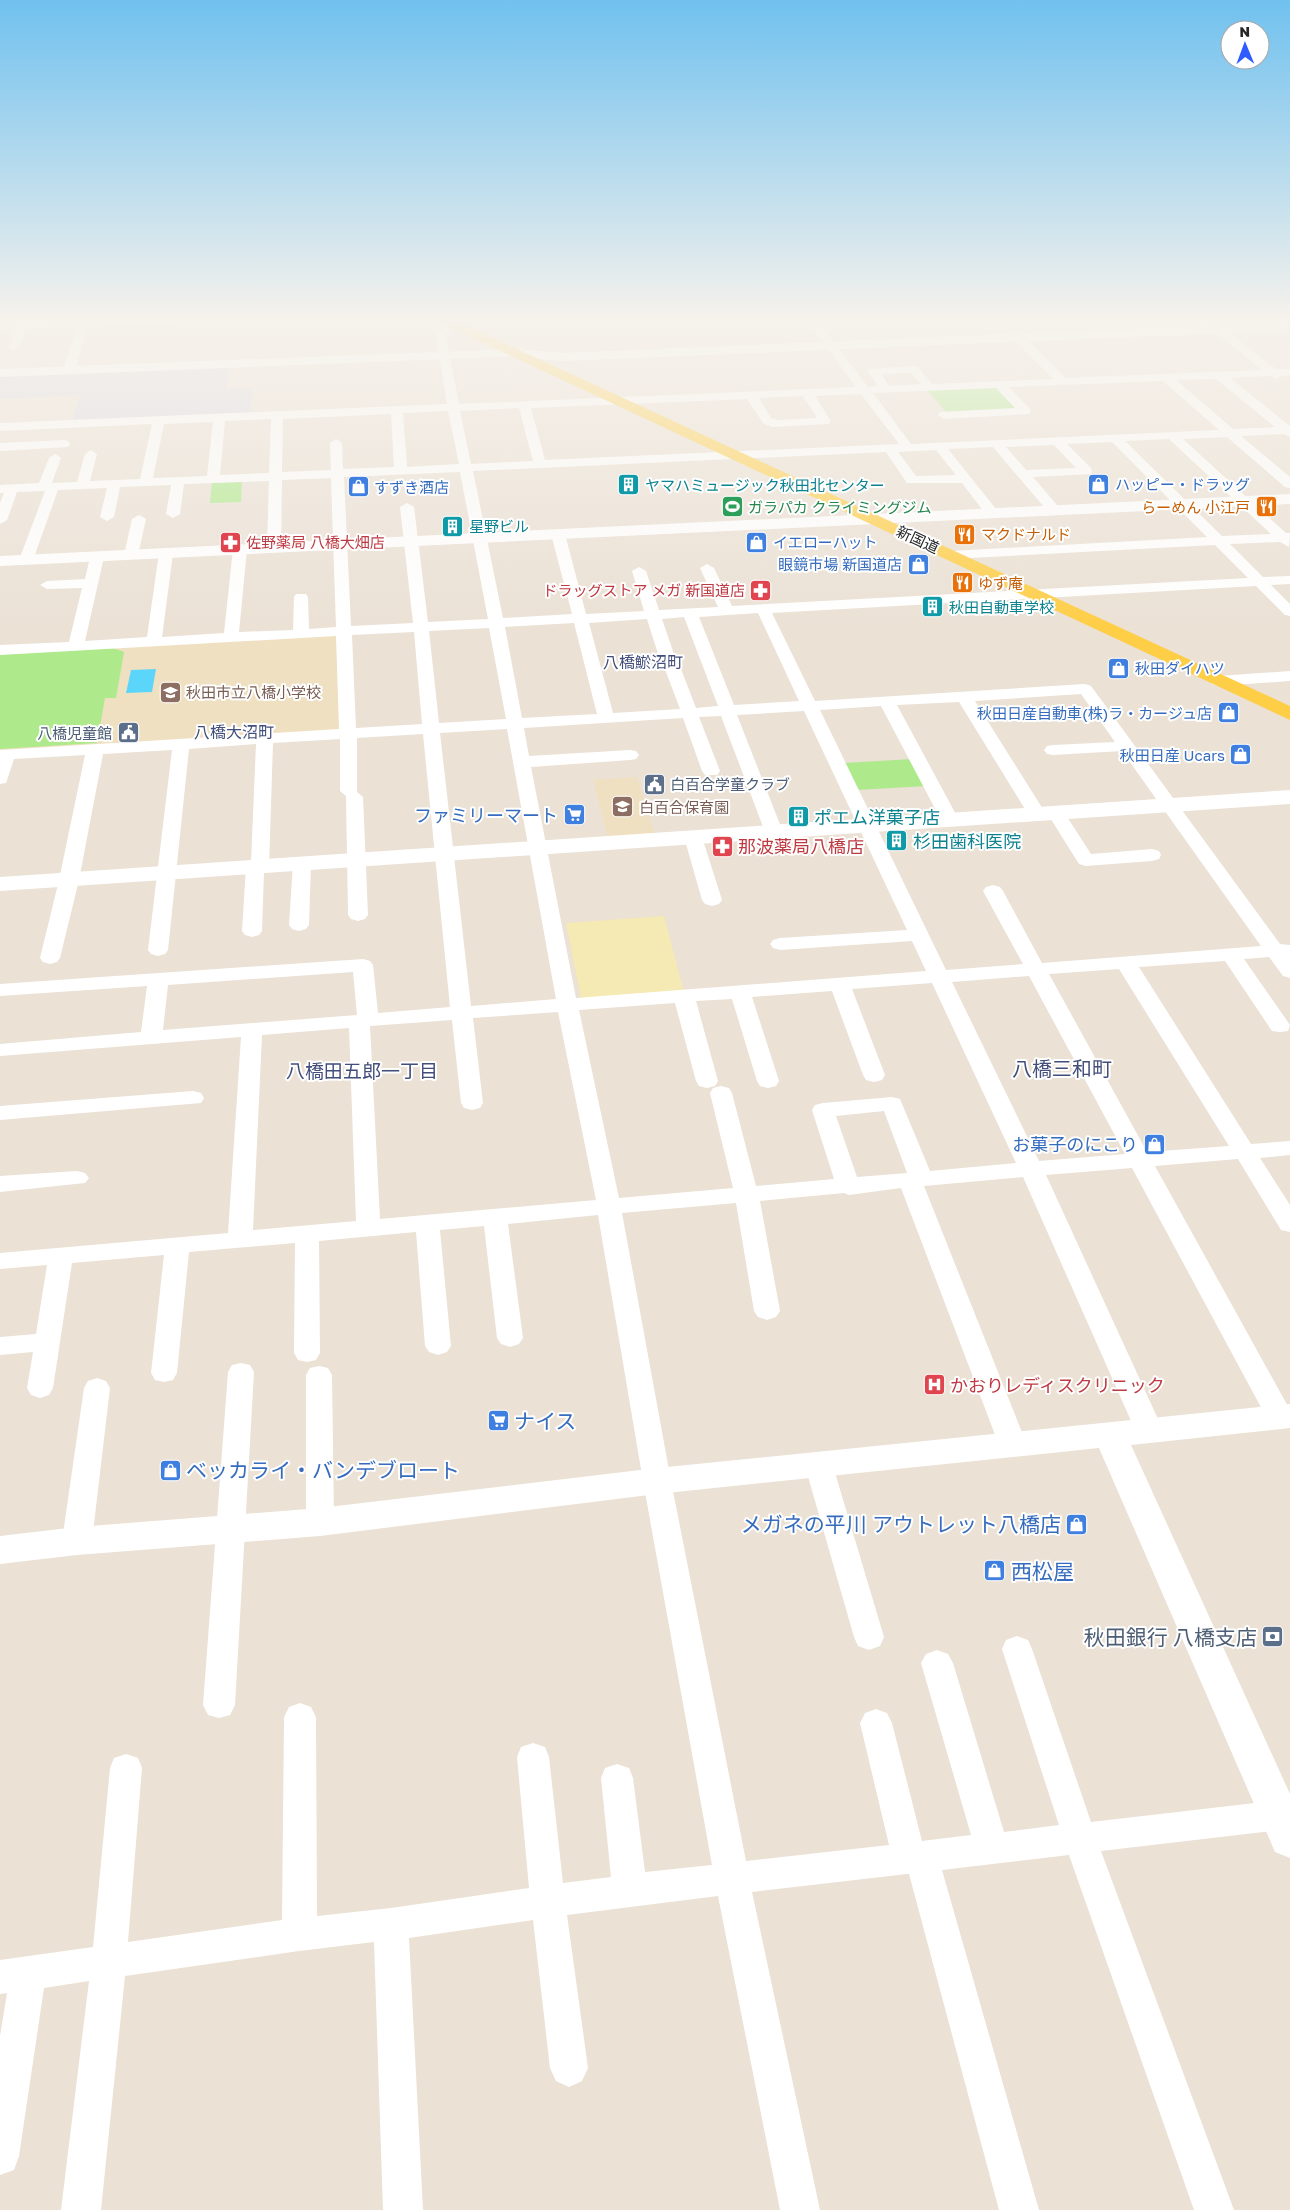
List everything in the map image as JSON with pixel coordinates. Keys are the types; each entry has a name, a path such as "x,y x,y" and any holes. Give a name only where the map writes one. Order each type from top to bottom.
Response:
{"main road":[{"name":"新国道","path":"658,419 1290,714"}],"street":[{"path":"0,428 185,419"},
{"path":"213,480 218,419"},
{"path":"274,547 277,419"},
{"path":"397,419 400,471"},
{"path":"457,419 568,1005 609,1208 656,1482 732,1879 800,2210"},
{"path":"528,419 540,465"},
{"path":"766,419 776,424 825,421 824,419"},
{"path":"887,419 907,447"},
{"path":"948,419 969,445"},
{"path":"1008,419 1028,442"},
{"path":"1214,419 1290,484"},
{"path":"1274,419 1289,431"},
{"path":"146,483 159,420"},
{"path":"82,486 98,423"},
{"path":"6,489 1289,431"},
{"path":"1173,436 1243,501 1288,539"},
{"path":"1115,438 1290,612"},
{"path":"1024,474 1086,472 1057,441"},
{"path":"336,443 348,734 358,915"},
{"path":"0,447 64,444"},
{"path":"997,444 1055,511"},
{"path":"938,446 993,514"},
{"path":"889,448 912,480 965,479"},
{"path":"26,560 49,487 55,458"},
{"path":"0,480 6,489 0,520"},
{"path":"172,514 178,482"},
{"path":"106,517 114,484"},
{"path":"0,561 1290,499"},
{"path":"407,507 431,728 442,854 472,1103"},
{"path":"131,555 139,519"},
{"path":"558,534 606,718"},
{"path":"950,554 1288,539"},
{"path":"231,637 240,550"},
{"path":"154,642 166,553"},
{"path":"76,645 97,557"},
{"path":"708,568 727,611"},
{"path":"639,571 670,662 711,771"},
{"path":"0,650 1290,580"},
{"path":"47,585 91,583"},
{"path":"301,597 301,633"},
{"path":"763,609 1031,1169 1150,1432"},
{"path":"690,613 774,832"},
{"path":"1218,681 1290,676"},
{"path":"0,779 3,755 1085,689 1168,806 1282,951 1290,972"},
{"path":"964,696 1046,813 1086,860 1152,856"},
{"path":"886,701 950,820"},
{"path":"252,931 258,867 265,739"},
{"path":"158,950 181,744"},
{"path":"1053,750 1126,746"},
{"path":"50,958 69,880 95,749"},
{"path":"522,762 630,755"},
{"path":"0,884 1290,797"},
{"path":"693,837 712,900"},
{"path":"299,926 302,864"},
{"path":"0,1550 77,1541 320,1522 656,1482 1150,1432 1285,1416 1140,1160 993,891"},
{"path":"780,944 919,935"},
{"path":"0,1050 252,1031 364,1020 1282,951"},
{"path":"1231,955 1280,1026"},
{"path":"1126,963 1290,1224"},
{"path":"0,990 362,965 368,1229"},
{"path":"152,1038 158,979"},
{"path":"840,984 874,1075"},
{"path":"740,992 768,1081"},
{"path":"684,997 747,1196 767,1311"},
{"path":"240,1240 252,1031"},
{"path":"0,1113 193,1098"},
{"path":"849,1186 823,1110 892,1104 916,1180 1013,1445"},
{"path":"0,1262 1031,1169 1290,1148"},
{"path":"0,1184 77,1178"},
{"path":"495,1217 510,1338"},
{"path":"427,1223 438,1346"},
{"path":"307,1234 320,1522"},
{"path":"164,1373 176,1245"},
{"path":"40,1388 61,1256"},
{"path":"0,1346 48,1342"},
{"path":"219,1705 241,1372"},
{"path":"77,1541 97,1388"},
{"path":"0,2156 14,1975 299,1934 548,1903 630,1890 1080,1839 1286,1823 1110,1435"},
{"path":"819,1466 869,1637"},
{"path":"1017,1649 1080,1839 1214,2210"},
{"path":"937,1663 992,1848"},
{"path":"299,1934 300,1717"},
{"path":"876,1724 1019,2210"},
{"path":"534,1757 548,1903 569,2068"},
{"path":"81,2210 109,1962 126,1768"},
{"path":"617,1778 630,1890"},
{"path":"391,1924 403,2210"}],"shaded area":[{"path":"73,419 159,419 72,423"},
{"name":"秋田市立八橋小学校","path":"339,634 341,732 0,752 0,652"},
{"name":"白百合保育園","path":"637,777 655,835 608,838 593,780"}],"green space":[{"path":"242,480 241,502 210,503 212,482"},
{"path":"113,648 124,652 116,698 105,698 97,743 0,749 0,654"},
{"path":"913,759 927,786 857,790 844,763"}],"sand":[{"path":"664,916 684,992 581,999 566,923"}],"water":[{"path":"156,669 152,692 126,693 131,670"}],"place":[{"name":"ハッピー・ドラッグ","path":"1099,484"},
{"name":"ヤマハミュージック秋田北センター","path":"629,485"},
{"name":"すずき酒店","path":"358,487"},
{"name":"ガラパカ クライミングジム","path":"732,507"},
{"name":"らーめん 小江戸","path":"1266,507"},
{"name":"星野ビル","path":"453,526"},
{"name":"マクドナルド","path":"965,534"},
{"name":"佐野薬局 八橋大畑店","path":"230,542"},
{"name":"イエローハット","path":"757,542"},
{"name":"眼鏡市場 新国道店","path":"918,564"},
{"name":"ゆず庵","path":"962,583"},
{"name":"ドラッグストア メガ 新国道店","path":"761,590"},
{"name":"秋田自動車学校","path":"933,607"},
{"name":"秋田ダイハツ","path":"1119,668"},
{"name":"秋田市立八橋小学校","path":"170,692"},
{"name":"秋田日産自動車(株)ラ・カージュ店","path":"1228,713"},
{"name":"八橋児童館","path":"128,733"},
{"name":"秋田日産 Ucars","path":"1241,755"},
{"name":"白百合学童クラブ","path":"654,784"},
{"name":"白百合保育園","path":"623,807"},
{"name":"ファミリーマート","path":"574,815"},
{"name":"ポエム洋菓子店","path":"798,817"},
{"name":"杉田歯科医院","path":"897,841"},
{"name":"那波薬局八橋店","path":"722,846"},
{"name":"お菓子のにこり","path":"1154,1144"},
{"name":"かおりレディスクリニック","path":"934,1385"},
{"name":"ナイス","path":"498,1421"},
{"name":"ベッカライ・バンデブロート","path":"170,1470"},
{"name":"メガネの平川 アウトレット八橋店","path":"1077,1524"},
{"name":"西松屋","path":"995,1571"},
{"name":"秋田銀行 八橋支店","path":"1273,1637"}],"district":[{"name":"八橋鯲沼町","path":"643,662"},
{"name":"八橋大沼町","path":"234,732"},
{"name":"八橋三和町","path":"1062,1068"},
{"name":"八橋田五郎一丁目","path":"362,1070"}]}
